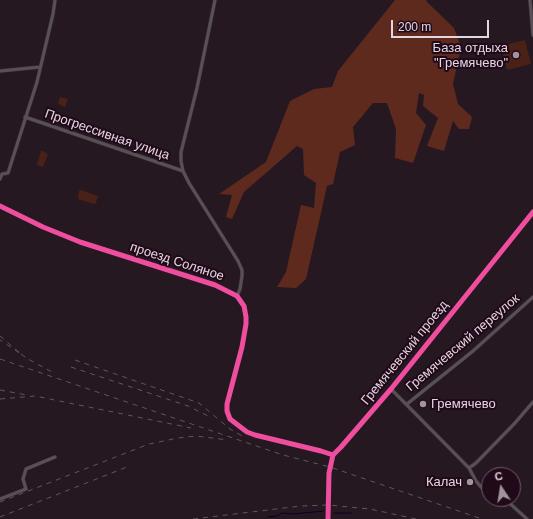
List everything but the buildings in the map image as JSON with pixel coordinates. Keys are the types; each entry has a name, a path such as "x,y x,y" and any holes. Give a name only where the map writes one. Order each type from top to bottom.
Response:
{"street":[{"path":"0,179 2,174 8,173 37,82 55,0"},
{"path":"215,0 197,88 181,152 181,161 189,183 238,261 242,270 240,289 237,296"},
{"path":"530,0 533,35"},
{"path":"0,71 40,67"},
{"name":"Прогрессивная улица","path":"25,117 183,170"},
{"name":"проезд Соляное","path":"0,206 43,227 80,242 227,290 237,296 244,306 246,324 243,343 227,404 228,415 237,425 247,432 333,455"},
{"name":"Гремячевский проезд","path":"333,455 342,447 391,389 533,212"},
{"name":"Гремячевский переулок","path":"407,404 473,351 533,297"},
{"path":"391,389 469,468 481,488"},
{"path":"469,468 476,463 515,423 533,402"},
{"path":"328,519 329,473 333,455"},
{"path":"0,499 26,489 23,479 26,469 55,458"},
{"path":"514,507 527,519"}],"shaded area":[{"path":"395,0 427,0 426,1 454,28 461,47 453,84 458,104 472,117 469,129 459,129 453,121 444,151 427,146 438,118 423,106 424,95 419,93 416,113 426,125 413,163 395,158 396,129 387,103 373,103 353,127 355,145 340,152 333,184 327,186 306,279 296,288 277,287 286,272 301,205 314,208 316,183 304,175 303,149 297,146 244,192 232,219 226,217 232,195 219,194 266,162 290,101 314,89 332,87 338,71"},
{"path":"525,40 531,64 507,70 501,46"},
{"path":"60,97 68,99 65,107 58,104"},
{"path":"41,151 48,154 43,167 37,165"},
{"path":"81,190 98,196 96,203 94,204 78,199 79,191"}],"waterway":[{"path":"268,517 277,516 282,513 293,514 324,511"},
{"path":"334,513 351,513"}],"railway":[{"path":"0,336 21,354 0,340"},
{"path":"21,354 52,372"},
{"path":"0,359 283,455 330,467 482,519"},
{"path":"75,360 199,403 230,429 244,437"},
{"path":"71,367 188,406 208,416"},
{"path":"0,390 27,395"},
{"path":"0,399 35,396 191,428"},
{"path":"0,502 149,444 196,436 228,440"},
{"path":"0,517 127,467"},
{"path":"193,519 301,506 328,505 370,509 416,519"}],"cycle path":[{"path":"0,206 43,227 80,242 215,285 237,296 244,306 246,324 242,347 227,404 227,411 230,419 247,432 255,435 333,455"},
{"path":"328,519 329,473 333,455 391,389 533,212"}],"place":[{"name":"База отдыха \"Гремячево\"","path":"516,55"},
{"name":"Гремячево","path":"423,404"},
{"name":"Калач","path":"470,482"}]}
